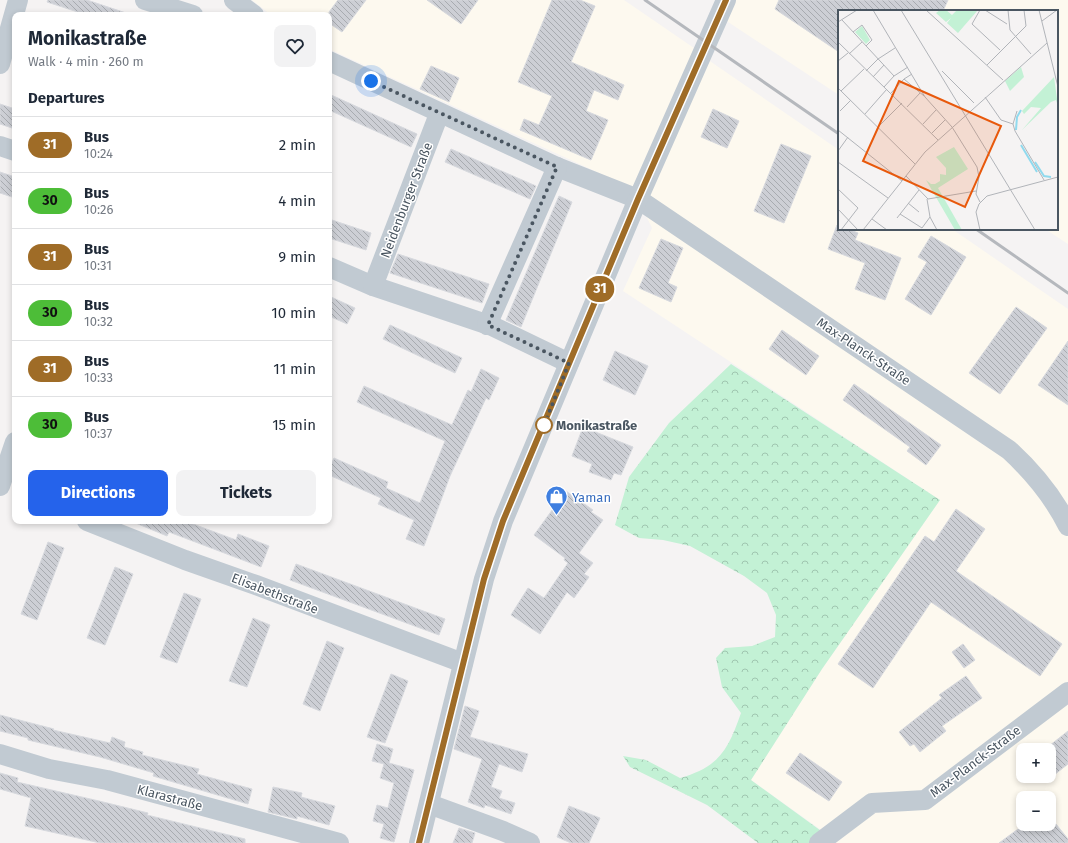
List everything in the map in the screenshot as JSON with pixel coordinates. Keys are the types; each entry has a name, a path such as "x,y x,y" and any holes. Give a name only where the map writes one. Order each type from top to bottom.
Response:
{"street":[{"path":"15,12 18,0"},
{"path":"146,0 184,12"},
{"path":"234,0 250,12"},
{"path":"419,843 484,579 503,521 638,199 726,0"},
{"path":"0,64 12,21"},
{"name":"Max-Planck-Straße","path":"332,62 439,114 557,167 638,199 1009,450 1030,469 1045,487 1068,526"},
{"name":"Neidenburger Straße","path":"373,286 439,114"},
{"path":"0,146 12,150"},
{"path":"488,325 557,167"},
{"path":"332,268 373,286 488,325 569,363"},
{"path":"12,451 0,486 12,491"},
{"name":"Elisabethstraße","path":"95,524 185,560 464,663"},
{"name":"Max-Planck-Straße","path":"818,843 872,803 925,800 1068,692"},
{"name":"Klarastraße","path":"0,754 49,769 107,780 339,843"},
{"path":"429,804 503,831 530,843"}],"shaded area":[{"path":"252,0 624,0 694,48 634,189 332,50 332,12 267,12"},
{"path":"726,0 1068,0 1068,244 1047,230 1058,230 1058,10 838,10 838,94 719,16"},
{"path":"701,55 838,149 838,230 953,230 1068,309 1068,843 826,843 824,832 751,780 822,669 940,500 623,291 652,228 638,199"}],"green space":[{"path":"731,364 940,500 822,669 751,780 824,833 826,843 758,843 707,805 630,767 623,756 646,760 680,778 693,774 713,762 726,747 741,713 722,687 716,658 725,648 752,646 775,637 776,615 767,593 744,576 690,546 663,540 639,538 615,525 629,477 669,423"}],"building":[{"path":"48,0 87,0 123,12 78,12 47,2"},
{"path":"338,0 366,0 342,32 332,25 332,12 329,12"},
{"path":"427,0 478,0 461,24"},
{"path":"552,0 580,0 595,6 571,62 624,85 618,100 594,90 586,111 608,120 591,160 520,130 524,119 539,125 552,96 518,82"},
{"path":"779,0 948,0 943,10 838,10 838,51 775,9"},
{"path":"431,66 459,78 449,102 420,89"},
{"path":"332,95 417,134 411,147 332,111"},
{"path":"0,104 12,108 12,128 0,124"},
{"path":"713,109 739,121 727,148 701,137"},
{"path":"781,144 811,156 784,223 754,211"},
{"path":"451,149 536,186 530,199 445,162"},
{"path":"0,172 12,176 12,197 0,193"},
{"path":"559,196 572,202 521,327 506,320"},
{"path":"332,220 371,233 366,250 332,239"},
{"path":"837,225 838,230 850,230 858,233 855,240 901,258 885,300 855,289 865,263 828,249"},
{"path":"931,236 966,257 931,315 905,299 927,262 918,257"},
{"path":"661,239 683,248 668,283 677,287 671,302 639,288"},
{"path":"398,254 489,284 482,303 390,273"},
{"path":"332,297 355,308 347,324 332,317"},
{"path":"1016,307 1047,328 1000,394 969,373"},
{"path":"390,325 462,358 455,373 383,339"},
{"path":"782,330 819,356 806,375 769,349"},
{"path":"1068,341 1068,405 1038,385"},
{"path":"615,351 648,366 635,395 603,380"},
{"path":"481,369 499,378 489,400 486,398 450,476 424,546 406,539 414,520 378,504 381,498 332,476 332,462 334,458 388,482 386,488 420,503 445,441 357,402 364,386 452,425 468,390 471,392"},
{"path":"854,384 941,445 926,465 907,451 910,447 843,400"},
{"path":"583,427 633,447 621,475 614,473 611,480 589,472 592,464 572,456"},
{"path":"566,491 593,510 591,512 603,520 579,553 593,563 584,574 589,577 574,598 567,592 540,634 511,615 528,588 544,598 568,563 564,560 565,558 534,535"},
{"path":"956,509 985,529 956,571 1062,644 1040,676 931,602 873,688 838,664 925,536 934,542"},
{"path":"138,524 193,524 236,540 238,534 269,546 261,567 169,532 167,536"},
{"path":"48,542 64,548 37,620 21,614"},
{"path":"296,564 445,619 439,635 290,580"},
{"path":"115,567 133,574 105,645 87,638"},
{"path":"184,593 201,599 177,663 160,657"},
{"path":"253,618 270,625 247,687 229,681"},
{"path":"327,641 344,648 320,711 303,704"},
{"path":"963,644 975,660 964,668 952,652"},
{"path":"391,674 408,681 385,743 367,737"},
{"path":"966,676 982,698 942,726 946,731 920,752 914,744 910,746 899,732 942,698 939,695"},
{"path":"465,706 479,711 470,737 528,754 522,772 499,764 491,787 502,791 499,798 515,803 511,814 485,805 484,808 468,802 482,759 454,749"},
{"path":"0,715 54,729 53,730 110,743 112,737 125,742 124,747 143,752 142,755 199,769 197,774 252,789 248,804 153,776 154,773 100,757 28,740 28,738 0,731"},
{"path":"1068,731 1068,764 1056,773 1056,743 1053,743"},
{"path":"377,744 393,749 389,763 414,770 394,842 380,838 384,824 373,821 377,805 388,808 394,783 380,778 384,764 372,761"},
{"path":"800,753 842,782 829,801 786,773"},
{"path":"0,773 18,778 17,782 148,813 147,815 245,839 245,843 100,843 25,826 31,798 0,789"},
{"path":"273,787 302,793 301,797 335,806 329,825 297,816 297,819 268,812"},
{"path":"569,806 600,818 589,843 571,843 557,837"},
{"path":"1056,824 1068,839 1068,843 999,843 1016,831 1056,831"},
{"path":"459,828 475,833 472,843 453,843"}],"railway":[{"path":"645,0 838,133"},
{"path":"977,230 1068,293"}],"bus line":[{"name":"31","path":"419,843 484,579 503,521 638,199 726,0"}],"place":[{"name":"Monikastraße","path":"544,425"},
{"name":"Yaman","path":"557,516"}],"route":[{"path":"371,81 439,114 557,167 488,325 569,363 544,425"}]}
